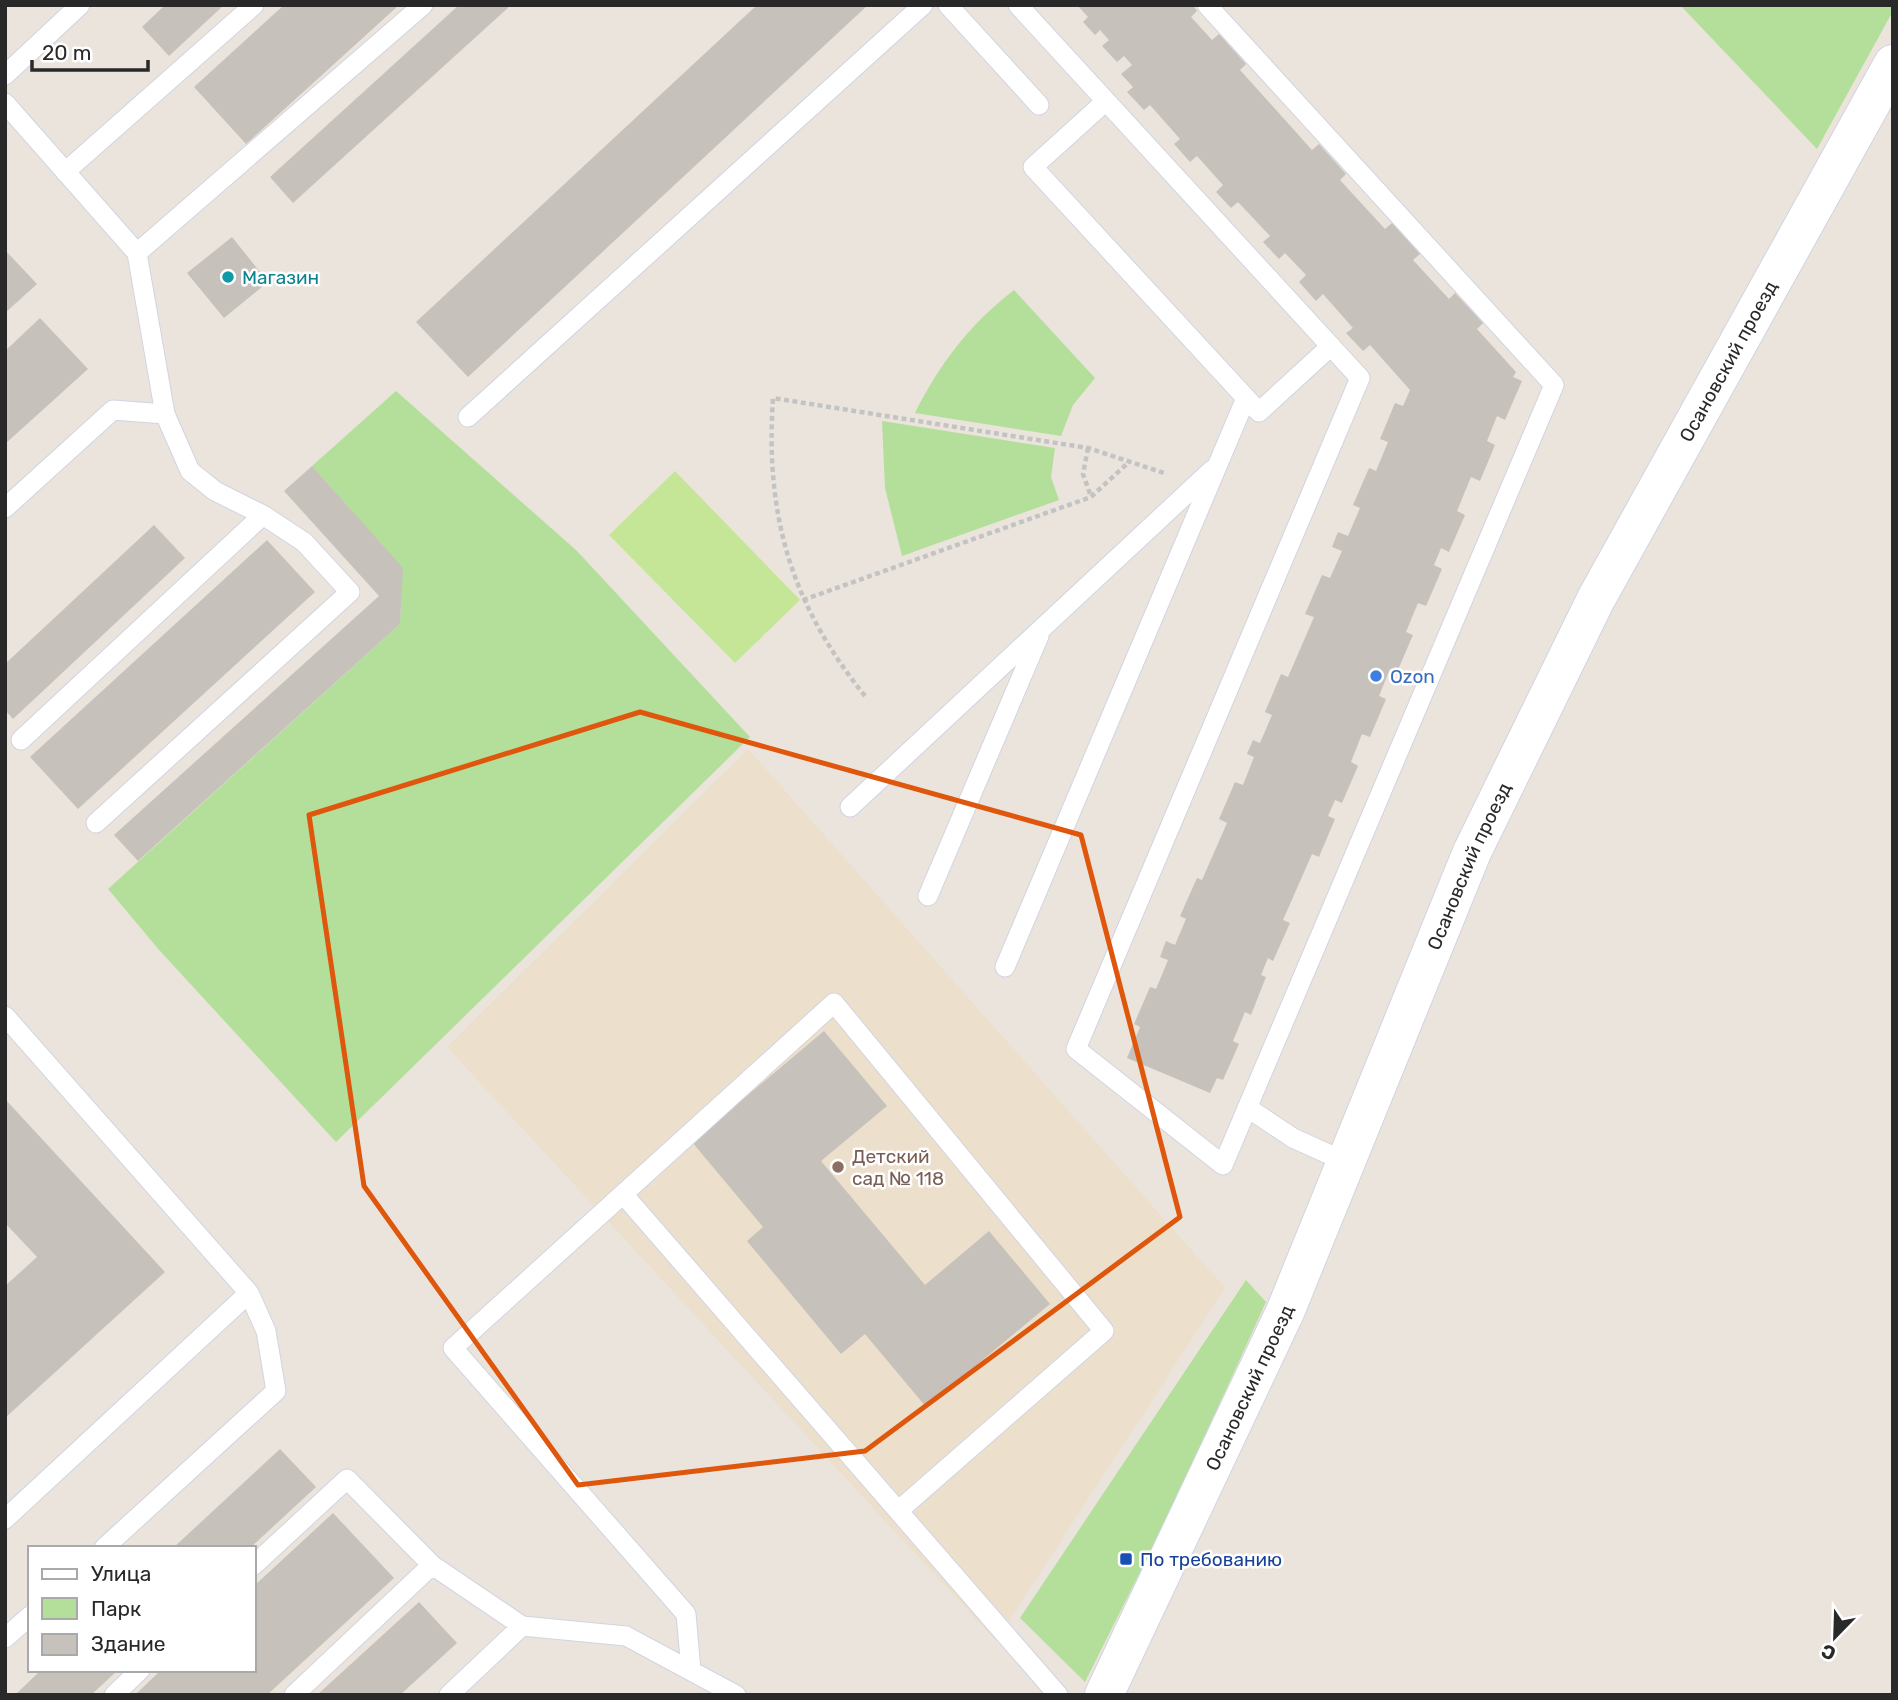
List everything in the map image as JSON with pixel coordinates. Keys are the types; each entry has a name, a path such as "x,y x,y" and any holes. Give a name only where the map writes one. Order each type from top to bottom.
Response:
{"street":[{"name":"Осановский проезд","path":"1104,1695 1285,1312 1472,852 1590,611 1893,64"}],"lane":[{"path":"5,75 80,5"},
{"path":"65,172 254,5"},
{"path":"137,253 423,5"},
{"path":"468,417 923,5"},
{"path":"948,5 1039,105"},
{"path":"1018,5 1360,378 1076,1049 1223,1165 1554,385 1207,5"},
{"path":"1106,101 1034,167 1246,398 1259,412 1331,346"},
{"path":"5,103 137,253 165,414 190,471 215,491 264,514 304,542 350,592 96,823"},
{"path":"1005,967 1246,398"},
{"path":"5,508 113,410 165,414"},
{"path":"850,807 1218,465"},
{"path":"21,740 264,514"},
{"path":"928,896 1042,629"},
{"path":"691,1670 686,1614 453,1348 834,1003 1104,1331 898,1511"},
{"path":"5,1016 249,1293 266,1331 276,1391 106,1546"},
{"path":"1248,1108 1293,1138 1346,1162"},
{"path":"623,1194 1058,1695"},
{"path":"5,1519 249,1293"},
{"path":"256,1563 347,1479 432,1565 522,1626 626,1636 736,1695"},
{"path":"294,1695 432,1565"},
{"path":"5,1638 28,1618"},
{"path":"449,1695 522,1626"},
{"path":"114,1695 139,1672"}],"path":[{"path":"803,600 1091,496 1130,461 1088,447 773,398 770,444 773,492 782,538 803,600 837,661 865,696"},
{"path":"1088,447 1083,474 1091,496"}],"highlighted area":[{"path":"640,712 1081,835 1180,1217 865,1451 578,1485 364,1186 309,815"}],"shaded area":[{"name":"Детский сад № 118","path":"748,749 1225,1288 996,1641 447,1047"}],"green space":[{"path":"1680,5 1893,5 1893,11 1817,149"},
{"path":"1014,290 1095,378 1073,405 1061,436 915,413 935,377 957,346 983,317"},
{"path":"396,391 576,550 750,737 336,1142 160,951 108,889 400,624 402,568 312,466"},
{"path":"882,421 1055,448 1051,477 1059,500 902,556 885,488"},
{"path":"675,471 800,600 735,663 609,535"},
{"path":"1246,1280 1266,1302 1170,1512 1085,1682 1020,1618"}],"building":[{"path":"165,5 224,5 169,56 142,27"},
{"path":"284,5 399,5 246,144 194,87"},
{"path":"459,5 511,5 293,203 270,177"},
{"path":"757,5 868,5 468,377 416,322"},
{"path":"1077,5 1193,5 1197,11 1191,17 1212,40 1219,34 1246,64 1240,70 1312,150 1319,144 1346,174 1340,180 1385,229 1392,223 1420,254 1413,260 1449,299 1455,293 1483,323 1477,329 1516,372 1513,377 1522,381 1505,420 1497,416 1487,441 1495,445 1480,481 1471,477 1457,511 1465,515 1449,552 1441,548 1434,565 1442,569 1426,606 1418,603 1406,632 1413,635 1397,672 1390,669 1379,696 1386,699 1370,737 1362,734 1351,762 1358,766 1342,803 1335,800 1328,816 1335,819 1319,857 1312,854 1283,920 1290,923 1273,961 1268,958 1261,975 1266,977 1251,1015 1245,1012 1233,1041 1239,1044 1223,1080 1217,1078 1210,1093 1127,1058 1140,1027 1134,1024 1150,987 1156,989 1168,960 1160,957 1166,941 1175,945 1186,919 1180,916 1197,878 1202,880 1227,823 1219,819 1235,782 1243,785 1254,757 1247,754 1253,740 1260,743 1272,715 1265,712 1281,674 1288,677 1314,617 1305,614 1322,575 1330,578 1342,551 1332,547 1338,532 1348,536 1360,508 1353,505 1369,468 1376,471 1388,442 1380,439 1395,403 1403,406 1410,390 1370,345 1363,351 1346,333 1353,328 1323,294 1316,301 1299,282 1306,275 1285,253 1279,259 1263,242 1270,236 1238,202 1231,208 1216,192 1223,185 1197,156 1190,162 1174,144 1180,139 1150,105 1144,110 1127,92 1133,87 1121,74 1132,65 1124,56 1117,62 1102,46 1109,40 1100,30 1095,35 1083,22 1088,17"},
{"name":"Магазин","path":"232,237 268,282 224,318 187,273"},
{"path":"5,250 37,284 5,313"},
{"path":"40,318 88,369 5,444 5,351"},
{"path":"312,466 403,568 400,624 138,861 114,835 379,596 284,491"},
{"path":"154,525 185,558 13,719 5,710 5,664"},
{"path":"267,540 315,592 78,809 30,757"},
{"path":"824,1031 887,1106 821,1161 925,1285 989,1231 1050,1304 926,1407 865,1334 841,1354 747,1241 763,1227 692,1142"},
{"path":"5,1099 165,1272 5,1418 5,1286 37,1257 5,1223"},
{"path":"280,1449 316,1487 252,1546 175,1546"},
{"path":"333,1513 394,1578 267,1695 135,1695 159,1672 256,1672 256,1584"},
{"path":"419,1602 457,1643 400,1695 317,1695"},
{"path":"39,1672 116,1672 91,1695 15,1695"}],"place":[{"name":"Магазин","path":"228,277"},
{"name":"Ozon","path":"1376,676"},
{"name":"Детский сад № 118","path":"838,1167"},
{"name":"По требованию","path":"1126,1559"}]}
